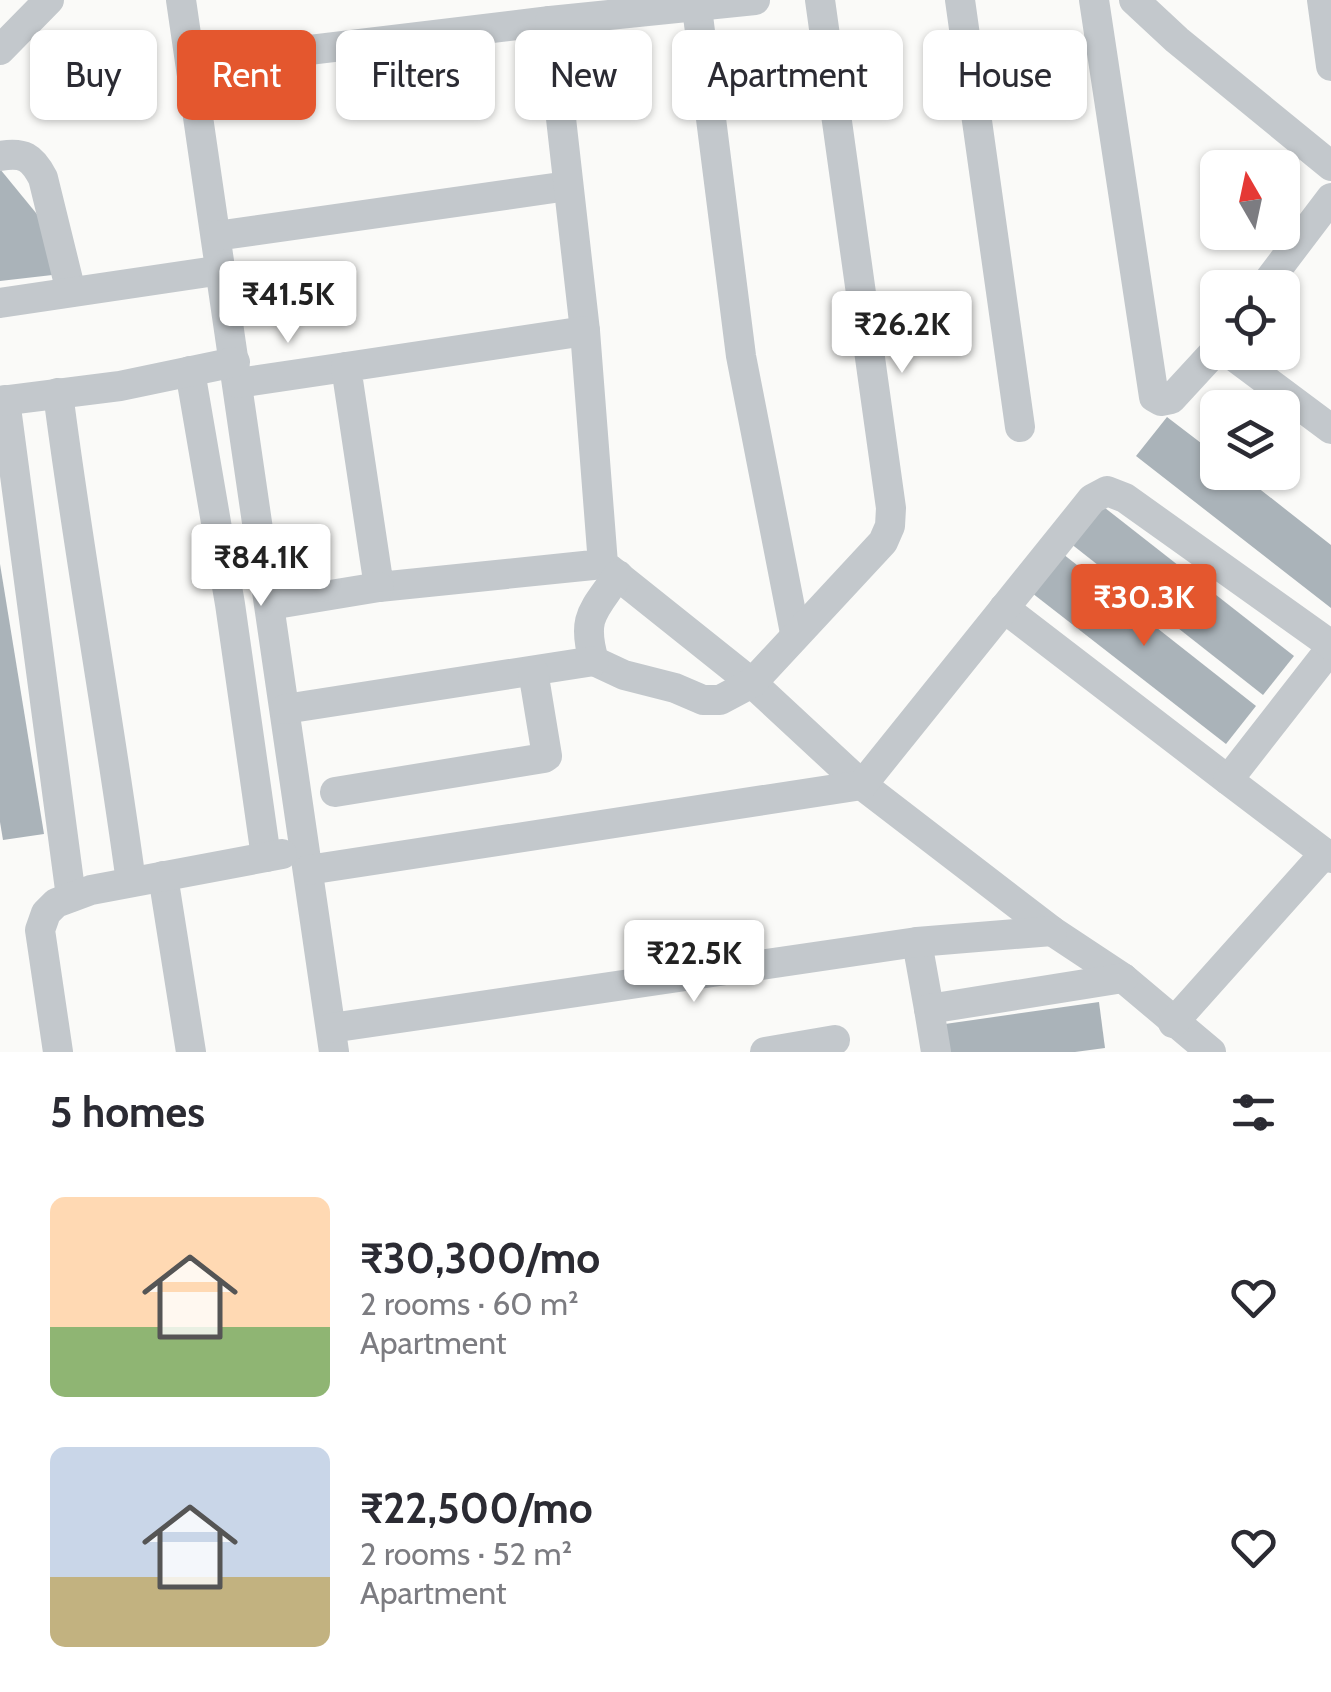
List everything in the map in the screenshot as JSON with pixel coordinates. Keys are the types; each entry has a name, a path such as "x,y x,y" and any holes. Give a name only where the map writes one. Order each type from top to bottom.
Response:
{"street":[{"path":"0,50 50,0"},
{"path":"181,0 186,30"},
{"path":"316,46 533,15 755,0"},
{"path":"285,709 594,661 624,675 676,688 704,700 720,700 752,683 883,542 890,526 891,508 820,0"},
{"path":"960,0 1020,427"},
{"path":"1094,0 1154,397 1161,401 1171,399 1200,368"},
{"path":"1134,0 1331,166"},
{"path":"1175,0 1177,40"},
{"path":"1322,0 1331,66"},
{"path":"697,4 741,356 796,633"},
{"path":"533,15 568,186 611,569 592,612 587,636 594,661"},
{"path":"200,120 332,1040 916,942 1052,931"},
{"path":"0,156 25,155 34,162 42,178 71,292"},
{"path":"216,236 568,186"},
{"path":"1277,270 1331,198"},
{"path":"0,303 222,270"},
{"path":"71,897 3,400 190,372 346,368 584,330"},
{"path":"346,368 379,587"},
{"path":"1252,370 1331,429"},
{"path":"190,372 230,604 266,857"},
{"path":"58,394 131,882"},
{"path":"58,1052 40,930 56,903 71,897 266,857 306,860 862,784 1092,499 1107,491 1124,498 1331,647 1228,780"},
{"path":"270,606 379,587 611,569 752,683 862,784 1052,931 1123,978 1211,1052"},
{"path":"1004,608 1328,855 1174,1023"},
{"path":"335,792 548,756 532,670"},
{"path":"163,876 191,1052"},
{"path":"916,942 936,1052"},
{"path":"929,1008 1123,978"},
{"path":"765,1052 835,1040"}],"building":[{"path":"0,169 45,224 61,274 0,281"},
{"path":"1167,417 1200,442 1200,490 1261,490 1331,545 1331,608 1136,456"},
{"path":"1100,504 1294,656 1263,695 1070,543"},
{"path":"1063,554 1256,706 1226,744 1032,593"},
{"path":"0,564 44,834 3,840 0,822"},
{"path":"1099,1002 1105,1048 1075,1052 942,1052 938,1025"}]}
